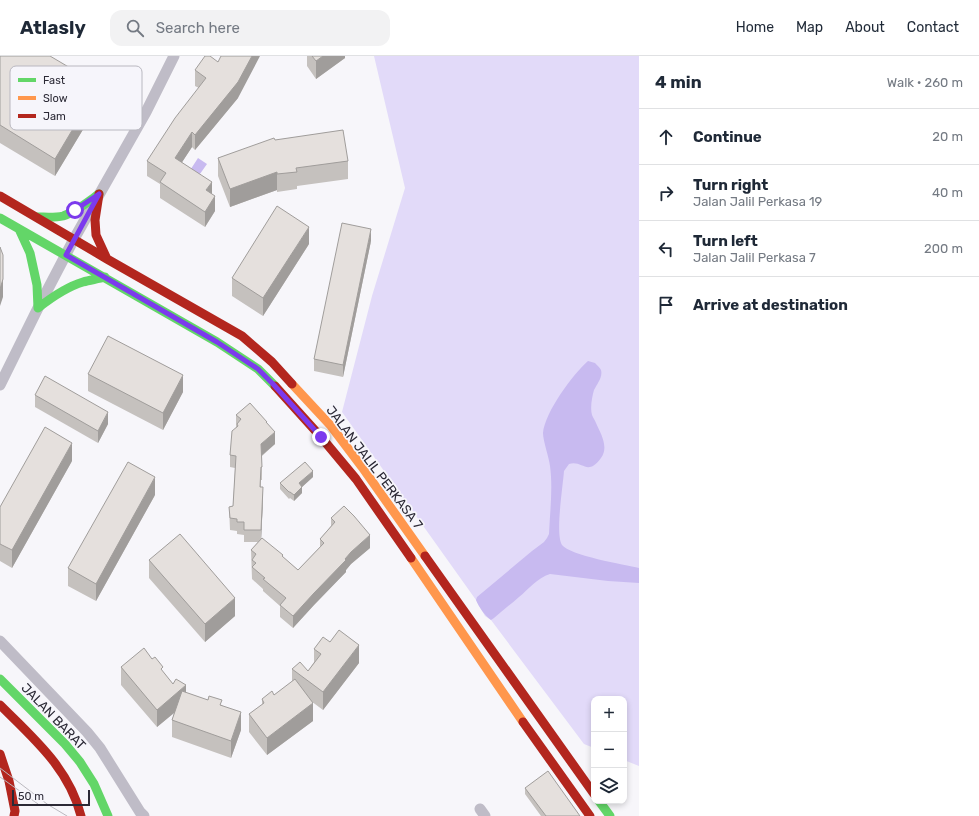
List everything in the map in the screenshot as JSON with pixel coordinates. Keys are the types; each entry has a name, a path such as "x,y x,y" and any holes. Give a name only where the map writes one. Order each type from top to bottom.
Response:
{"main road":[{"path":"37,217 63,216 99,194"},
{"path":"99,194 95,220 96,235 107,259"},
{"name":"JALAN JALIL PERKASA 7","path":"0,196 242,336 272,362 331,426 591,790"},
{"name":"JALAN JALIL PERKASA 7","path":"0,218 217,342 258,369 273,384 356,479 509,702 590,816"},
{"path":"19,229 30,253 37,285 38,308"},
{"path":"38,308 52,297 68,288 105,277"},
{"name":"JALAN BARAT","path":"0,679 65,744 80,762 94,784 108,816"},
{"path":"0,705 46,751 65,777 78,804 81,816"},
{"path":"0,754 10,781 15,811 14,816"},
{"path":"601,804 610,816"}],"street":[{"path":"142,119 174,56"},
{"path":"0,385 74,239 136,130"},
{"path":"0,641 100,748 144,816"}],"shaded area":[{"path":"374,56 639,56 639,766 627,761 627,696 591,696 591,747 584,744 491,620 485,616 476,600 342,412 372,296 405,188"},
{"path":"198,158 207,164 195,181 187,175"},
{"path":"588,361 595,363 601,370 600,378 593,393 591,409 592,416 603,440 604,449 601,458 596,464 585,467 574,463 569,464 564,471 559,521 560,539 562,545 575,552 598,559 639,568 639,583 550,574 537,581 491,620 480,608 476,600 477,597 544,542 549,534 551,474 543,436 545,424 554,404 575,375"}],"building":[{"path":"0,56 50,56 67,66 10,66 10,130 72,130 55,159 0,125"},
{"path":"205,56 210,56 218,62 221,56 252,56 238,82 195,135 192,132 175,158 212,182 206,190 215,196 205,212 160,182 166,173 147,161 175,118 206,78 195,70"},
{"path":"312,56 323,56 316,61"},
{"path":"343,130 348,161 296,168 297,172 277,174 277,172 230,189 218,158 274,138 275,140"},
{"path":"277,206 309,227 263,298 232,278"},
{"path":"342,223 371,229 343,365 314,359"},
{"path":"0,247 3,255 3,279 0,289"},
{"path":"108,336 183,375 163,413 88,374"},
{"path":"45,376 108,412 98,431 35,395"},
{"path":"250,403 275,432 261,444 262,467 260,487 263,487 261,530 244,530 244,522 237,522 237,519 230,518 229,507 233,506 236,456 230,455 232,431 238,426 237,424 241,419 236,415"},
{"path":"45,427 72,443 12,550 0,544 0,507"},
{"path":"128,462 155,477 96,584 68,568"},
{"path":"305,462 313,471 299,483 302,487 294,495 280,483"},
{"path":"344,506 370,535 351,552 345,559 346,560 293,616 280,605 286,598 263,579 265,578 252,567 256,563 252,560 256,554 251,550 262,538 283,555 282,556 298,570 324,543 320,539 335,522 331,518"},
{"path":"180,534 235,598 205,624 149,560"},
{"path":"339,630 359,645 323,692 292,669 300,662 308,671 321,654 314,649 323,637 330,642"},
{"path":"144,648 152,659 155,657 163,667 161,669 173,684 176,679 186,685 157,710 121,667"},
{"path":"295,679 313,703 267,738 249,714 264,703 262,699 272,691 274,695"},
{"path":"182,691 208,700 209,696 222,700 220,705 241,712 231,741 172,720"},
{"path":"548,771 580,816 546,816 525,788"}],"tram line":[{"path":"0,768 47,804 67,816"},
{"path":"0,777 38,804"}],"traffic: fast":[{"path":"37,217 63,216 73,212 99,194"},
{"path":"0,218 217,342 258,369 275,386"},
{"path":"19,229 30,253 37,285 38,308"},
{"path":"38,308 54,296 71,287 83,282 105,277"},
{"path":"0,679 65,744 80,762 94,784 108,816"},
{"path":"601,804 610,816"}],"traffic: slow":[{"path":"292,384 331,426 425,556"},
{"path":"411,558 523,722"}],"traffic: jam":[{"path":"99,194 95,220 96,235 107,259"},
{"path":"0,196 242,336 272,362 292,384"},
{"path":"275,386 356,479 411,558"},
{"path":"425,556 591,790"},
{"path":"0,705 37,742 59,768 68,783 81,816"},
{"path":"523,722 590,816"},
{"path":"0,754 9,781 15,811 14,816"}],"route":[{"path":"75,210 99,194 66,255 217,342 258,369 321,437"}]}
